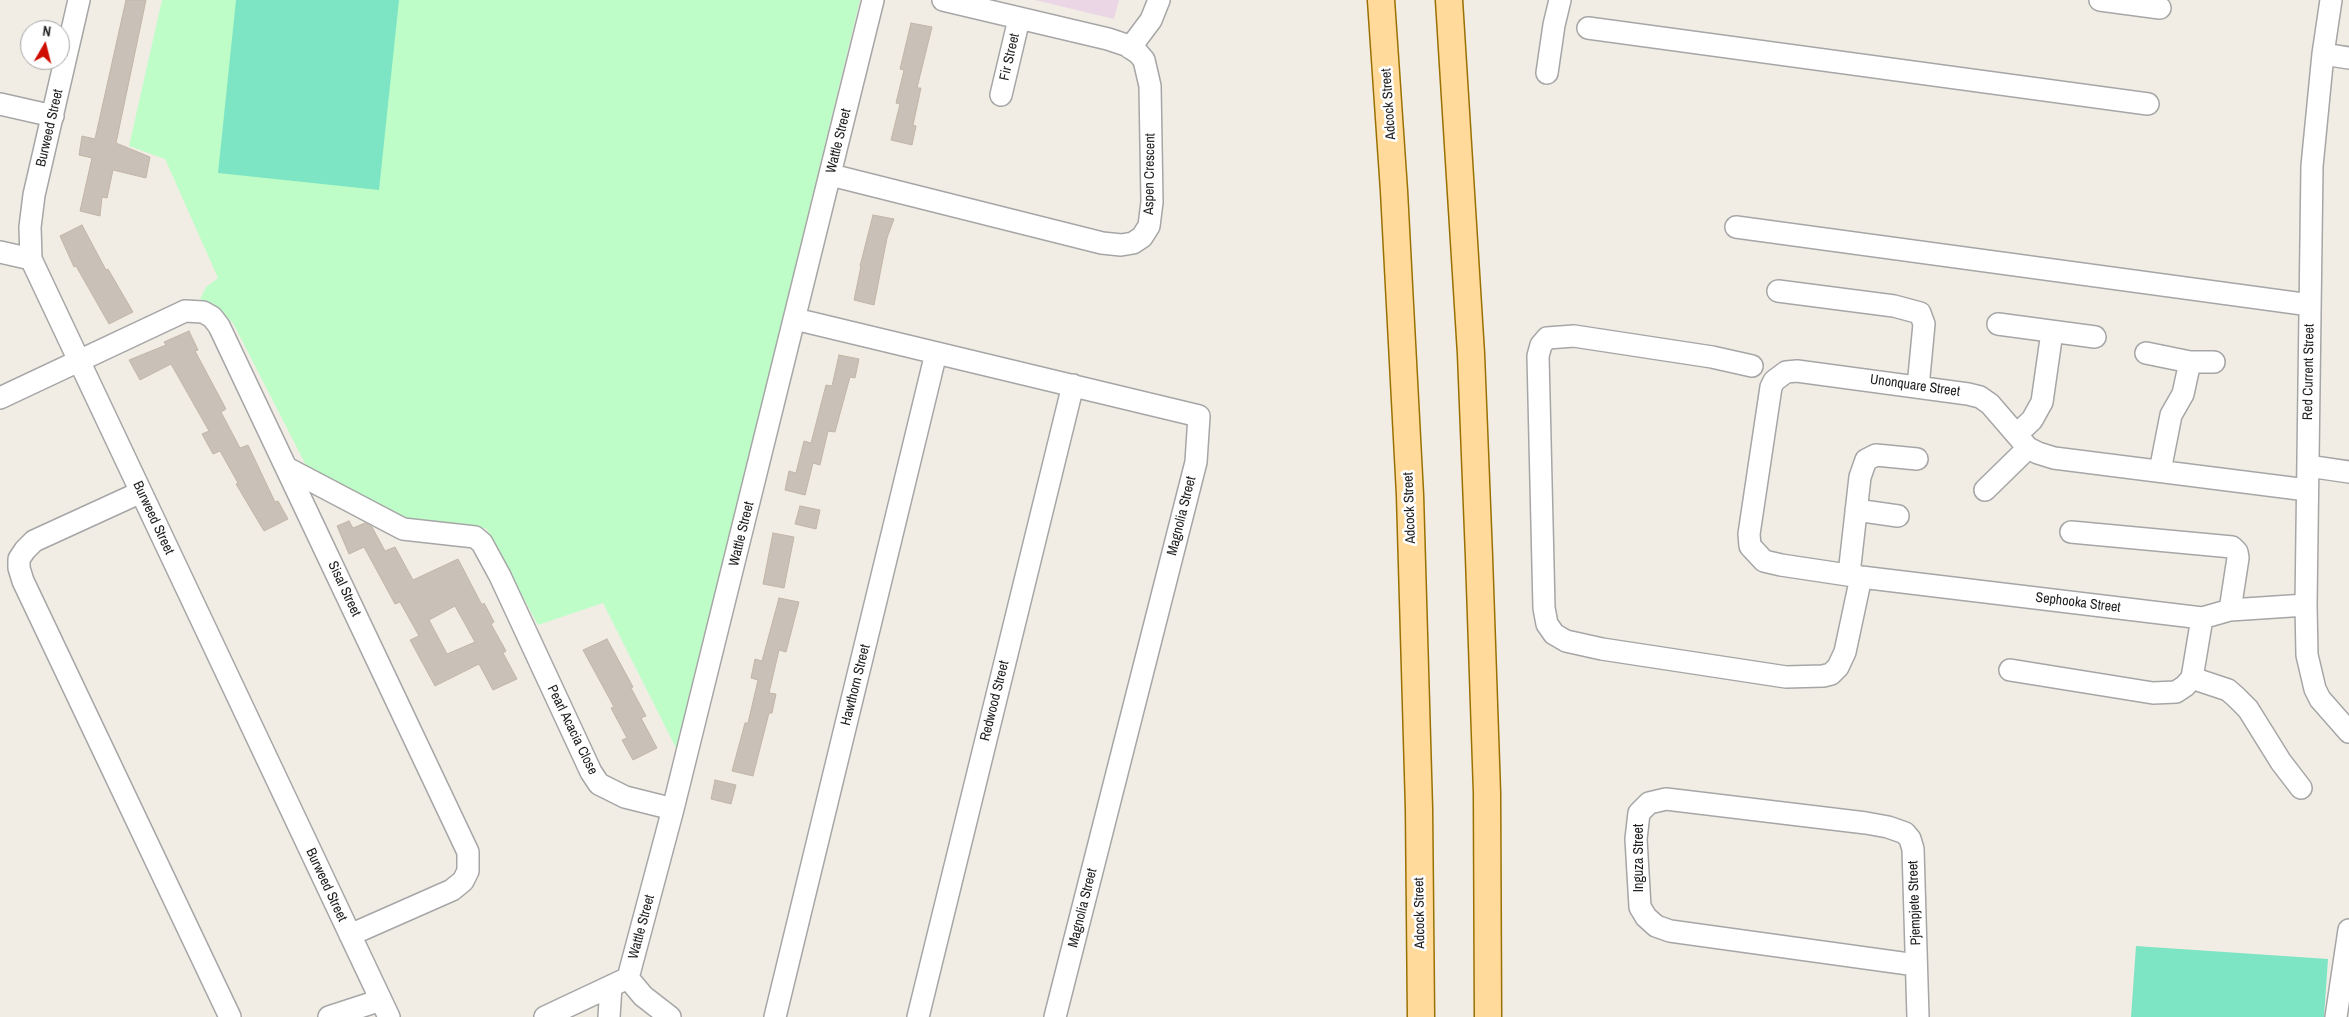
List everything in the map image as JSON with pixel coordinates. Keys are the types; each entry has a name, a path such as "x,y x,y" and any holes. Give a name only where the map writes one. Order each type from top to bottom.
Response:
{"main road":[{"name":"Adcock Street","path":"1381,0 1394,190 1410,495 1419,809 1422,1017"},
{"path":"1449,0 1471,354 1480,577 1487,793 1488,1017"}],"street":[{"name":"Burweed Street","path":"79,0 34,195 30,227 31,259 385,1008"},
{"name":"Wattle Street","path":"609,1017 674,809 874,0"},
{"name":"Aspen Crescent","path":"830,175 1102,243 1121,245 1142,237 1149,226 1152,202 1148,71 1144,60 1130,48 1108,40 1018,20 943,0"},
{"path":"1130,48 1150,20 1159,0"},
{"path":"1547,73 1554,25 1560,0"},
{"path":"2100,0 2160,8"},
{"name":"Red Current Street","path":"2331,0 2323,54 2312,166 2306,605 2310,674 2320,699 2349,732"},
{"name":"Fir Street","path":"1001,95 1018,20"},
{"path":"1588,28 2148,104"},
{"path":"2323,54 2349,58"},
{"path":"0,104 53,116"},
{"path":"1736,227 2310,305"},
{"path":"0,252 31,259"},
{"path":"1778,291 1894,306 1920,313 1924,324 1918,387"},
{"name":"Sisal Street","path":"0,398 173,315 193,310 203,312 212,317 219,326 468,852 470,862 468,871 463,881 452,890 350,935"},
{"name":"Magnolia Street","path":"795,320 1199,416 1198,446 1055,1017"},
{"path":"1998,324 2095,337"},
{"path":"1985,490 2022,441 2042,402 2052,332"},
{"path":"1752,366 1712,357 1574,336 1547,338 1541,344 1538,356 1544,608 1547,624 1554,634 1566,641 1602,649 1786,677 1831,674 1838,667 1845,652 1855,575 1856,510 1860,477 1868,457 1876,455 1917,459"},
{"name":"Hawthorn Street","path":"775,1017 936,353"},
{"path":"2146,353 2190,362 2214,362"},
{"path":"2160,471 2171,415 2183,394 2190,362"},
{"name":"Unonquare Street","path":"1855,575 1780,565 1764,560 1750,546 1751,516 1771,387 1774,381 1786,372 1797,371 1980,397 1990,404 2022,441 2038,453 2054,458 2307,490"},
{"name":"Redwood Street","path":"918,1017 1073,385"},
{"path":"2308,466 2349,472"},
{"name":"Pearl Acacia Close","path":"287,468 403,530 475,537 482,543 490,556 591,772 599,784 625,796 674,809"},
{"path":"140,492 34,541 24,550 19,568 23,582 230,1017"},
{"path":"1856,510 1898,516"},
{"path":"2071,532 2232,547 2237,552 2238,558 2230,610"},
{"name":"Sephooka Street","path":"1855,575 2202,618 2230,610 2306,605"},
{"path":"2010,670 2166,694 2185,686 2192,678 2202,618"},
{"path":"2192,678 2228,690 2248,709 2281,762 2301,788"},
{"name":"Inguza Street","path":"1866,823 1657,800 1643,806 1638,819 1636,839 1640,907 1646,917 1656,926 1670,931 1916,965"},
{"name":"Pjempjete Street","path":"1866,823 1905,833 1910,839 1913,849 1918,1017"},
{"path":"2336,1017 2349,930"},
{"path":"545,1017 620,982 643,996 670,1017"},
{"path":"329,1017 385,1008"}],"shaded area":[{"path":"1035,0 1119,0 1114,19"}],"green space":[{"path":"162,0 860,0 678,752 603,603 538,625 486,528 463,530 397,523 314,481 233,323 214,304 200,299 206,287 218,278 165,159 129,146"},
{"path":"236,0 399,0 379,190 218,173"},
{"path":"2136,946 2328,959 2324,1017 2131,1017"}],"building":[{"path":"126,0 146,0 116,143 150,157 146,178 113,170 107,198 102,197 100,216 80,211 92,158 79,155 82,136 95,139"},
{"path":"911,23 932,27 917,88 921,88 913,125 916,126 912,145 891,140 900,104 896,103 904,70 900,69"},
{"path":"873,215 894,219 887,238 874,305 854,300 860,266"},
{"path":"82,225 106,270 108,269 133,312 109,324 76,266 74,267 60,236"},
{"path":"189,331 198,350 195,351 226,409 221,412 240,448 248,445 275,502 278,501 288,519 264,531 236,484 238,483 220,451 213,454 202,434 209,431 171,364 140,380 129,360 166,345 164,342"},
{"path":"839,355 859,359 855,378 850,377 835,432 828,431 820,465 813,463 805,495 785,490 789,471 796,473 804,441 811,443 826,385 832,386"},
{"path":"800,506 820,510 816,529 795,524"},
{"path":"349,521 353,528 365,523 372,527 385,551 395,547 413,580 458,559 482,605 484,603 494,622 491,624 506,651 503,653 517,679 493,690 479,664 435,686 410,640 419,636 400,602 395,604 364,547 349,554 337,526","holes":["455,606 475,642 447,654 429,620"]},
{"path":"773,533 794,537 784,588 763,584"},
{"path":"779,598 799,602 786,652 779,650 769,693 776,694 772,713 769,713 753,776 732,771 745,723 748,723 758,680 751,678 755,659 762,661"},
{"path":"607,639 633,687 631,688 646,716 641,718 657,748 633,760 622,740 627,738 611,708 614,707 583,650"},
{"path":"715,780 736,785 731,804 711,799"}]}
